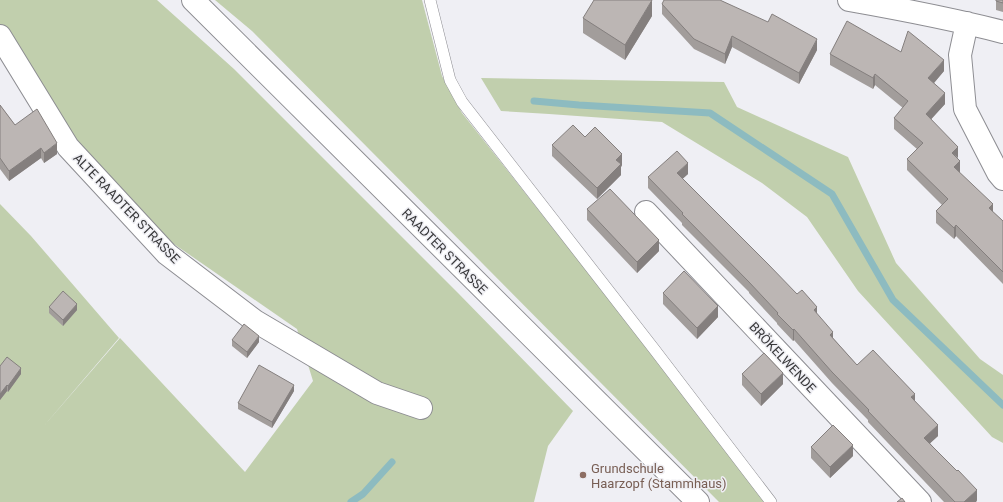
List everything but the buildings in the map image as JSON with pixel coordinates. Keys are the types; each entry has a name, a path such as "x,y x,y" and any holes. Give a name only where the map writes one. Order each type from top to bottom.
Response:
{"street":[{"name":"RAADTER STRASSE","path":"193,0 698,502"},
{"path":"849,0 920,12 967,22 1003,32"},
{"path":"967,22 960,55 965,109 998,173 1003,179"},
{"name":"ALTE RAADTER STRASSE","path":"0,36 68,147 167,254 255,321 377,393 421,408"},
{"name":"BRÖKELWENDE","path":"646,212 920,502"}],"lane":[{"path":"430,0 450,80 462,102 771,502"}],"green space":[{"path":"0,0 157,0 234,69 459,294 573,411 548,446 534,502 0,502 0,204 31,236 119,338 43,427 120,338 245,472 313,381 297,329 171,242 71,143 0,29"},
{"path":"215,0 422,0 442,76 462,113 649,350 766,502 719,502 252,31"},
{"path":"481,78 724,82 737,107 848,157 896,263 980,359 1003,375 1003,443 992,437 858,291 807,217 762,183 662,122 501,111"}],"waterway":[{"path":"534,101 710,113 832,194 893,300 1003,405"},
{"path":"351,502 363,494 392,462"}],"place":[{"name":"Grundschule Haarzopf (Stammhaus)","path":"583,475"}]}
